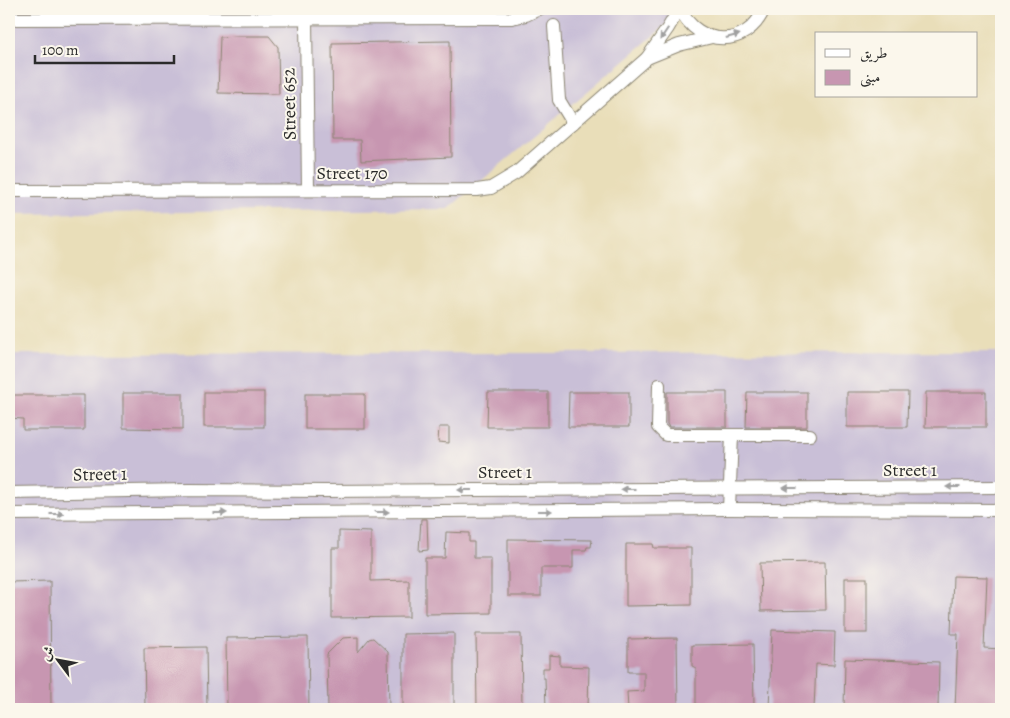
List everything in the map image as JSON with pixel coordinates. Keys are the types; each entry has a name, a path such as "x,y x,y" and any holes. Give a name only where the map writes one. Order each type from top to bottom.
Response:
{"street":[{"path":"9,19 95,14 306,18 512,18 526,15 539,9"},
{"path":"679,9 692,27 712,37"},
{"name":"Street 170","path":"9,191 477,190 491,188 516,173 647,58 679,9"},
{"name":"Street 170","path":"647,58 679,45 712,37 735,36 745,32 754,25 764,9"},
{"name":"Street 652","path":"306,18 308,190"},
{"path":"554,26 559,100 573,123"},
{"path":"659,385 658,427 666,435 810,435"},
{"path":"729,509 732,435"},
{"name":"Street 1","path":"9,493 190,490 1001,487"},
{"path":"324,491 324,512"},
{"path":"12,516 729,509 1001,510"}],"shaded area":[{"path":"9,9 685,9 448,209 9,214"},
{"path":"1001,352 1001,709 9,709 9,354"}],"building":[{"path":"269,36 278,47 279,94 218,93 220,37"},
{"path":"450,41 451,157 361,161 360,140 333,140 332,43"},
{"path":"204,392 264,392 264,427 204,427"},
{"path":"488,392 548,392 548,427 487,427"},
{"path":"569,392 629,392 629,427 568,427"},
{"path":"667,392 727,392 727,427 669,427 667,424"},
{"path":"747,392 807,392 807,427 746,427"},
{"path":"847,392 908,392 907,427 847,427"},
{"path":"926,392 986,392 986,427 925,427"},
{"path":"123,393 183,393 183,429 123,428"},
{"path":"305,394 365,394 365,429 305,429"},
{"path":"9,395 84,395 84,430 23,430 23,419 9,418"},
{"path":"439,427 449,427 449,443 438,442"},
{"path":"421,519 427,519 428,550 419,551"},
{"path":"339,531 371,532 371,581 409,580 409,617 332,618 332,548 339,548"},
{"path":"446,532 469,533 469,542 474,542 474,558 491,558 491,613 425,614 425,558 445,558"},
{"path":"508,539 592,540 591,547 587,547 586,550 573,550 573,568 541,568 541,596 508,596"},
{"path":"626,544 653,544 654,548 691,548 691,605 626,606"},
{"path":"825,562 826,610 761,611 760,563"},
{"path":"953,576 987,577 984,648 1001,649 1001,709 955,709 958,634 951,634"},
{"path":"845,578 867,578 867,633 845,633"},
{"path":"50,581 51,709 9,709 9,582"},
{"path":"772,630 835,632 834,665 816,664 814,709 769,709"},
{"path":"454,633 454,709 403,709 403,634"},
{"path":"476,634 521,634 522,709 477,709"},
{"path":"308,637 309,709 227,709 226,638"},
{"path":"358,637 358,652 369,639 373,638 388,652 389,709 328,709 327,654 343,638"},
{"path":"677,638 678,709 628,709 627,692 644,691 644,672 628,672 628,639"},
{"path":"753,644 754,709 696,709 696,668 692,666 692,645"},
{"path":"206,647 207,709 145,709 144,648"},
{"path":"549,655 560,656 560,666 589,667 588,709 546,709 543,668 549,668"},
{"path":"845,659 939,662 938,709 844,709"}]}
